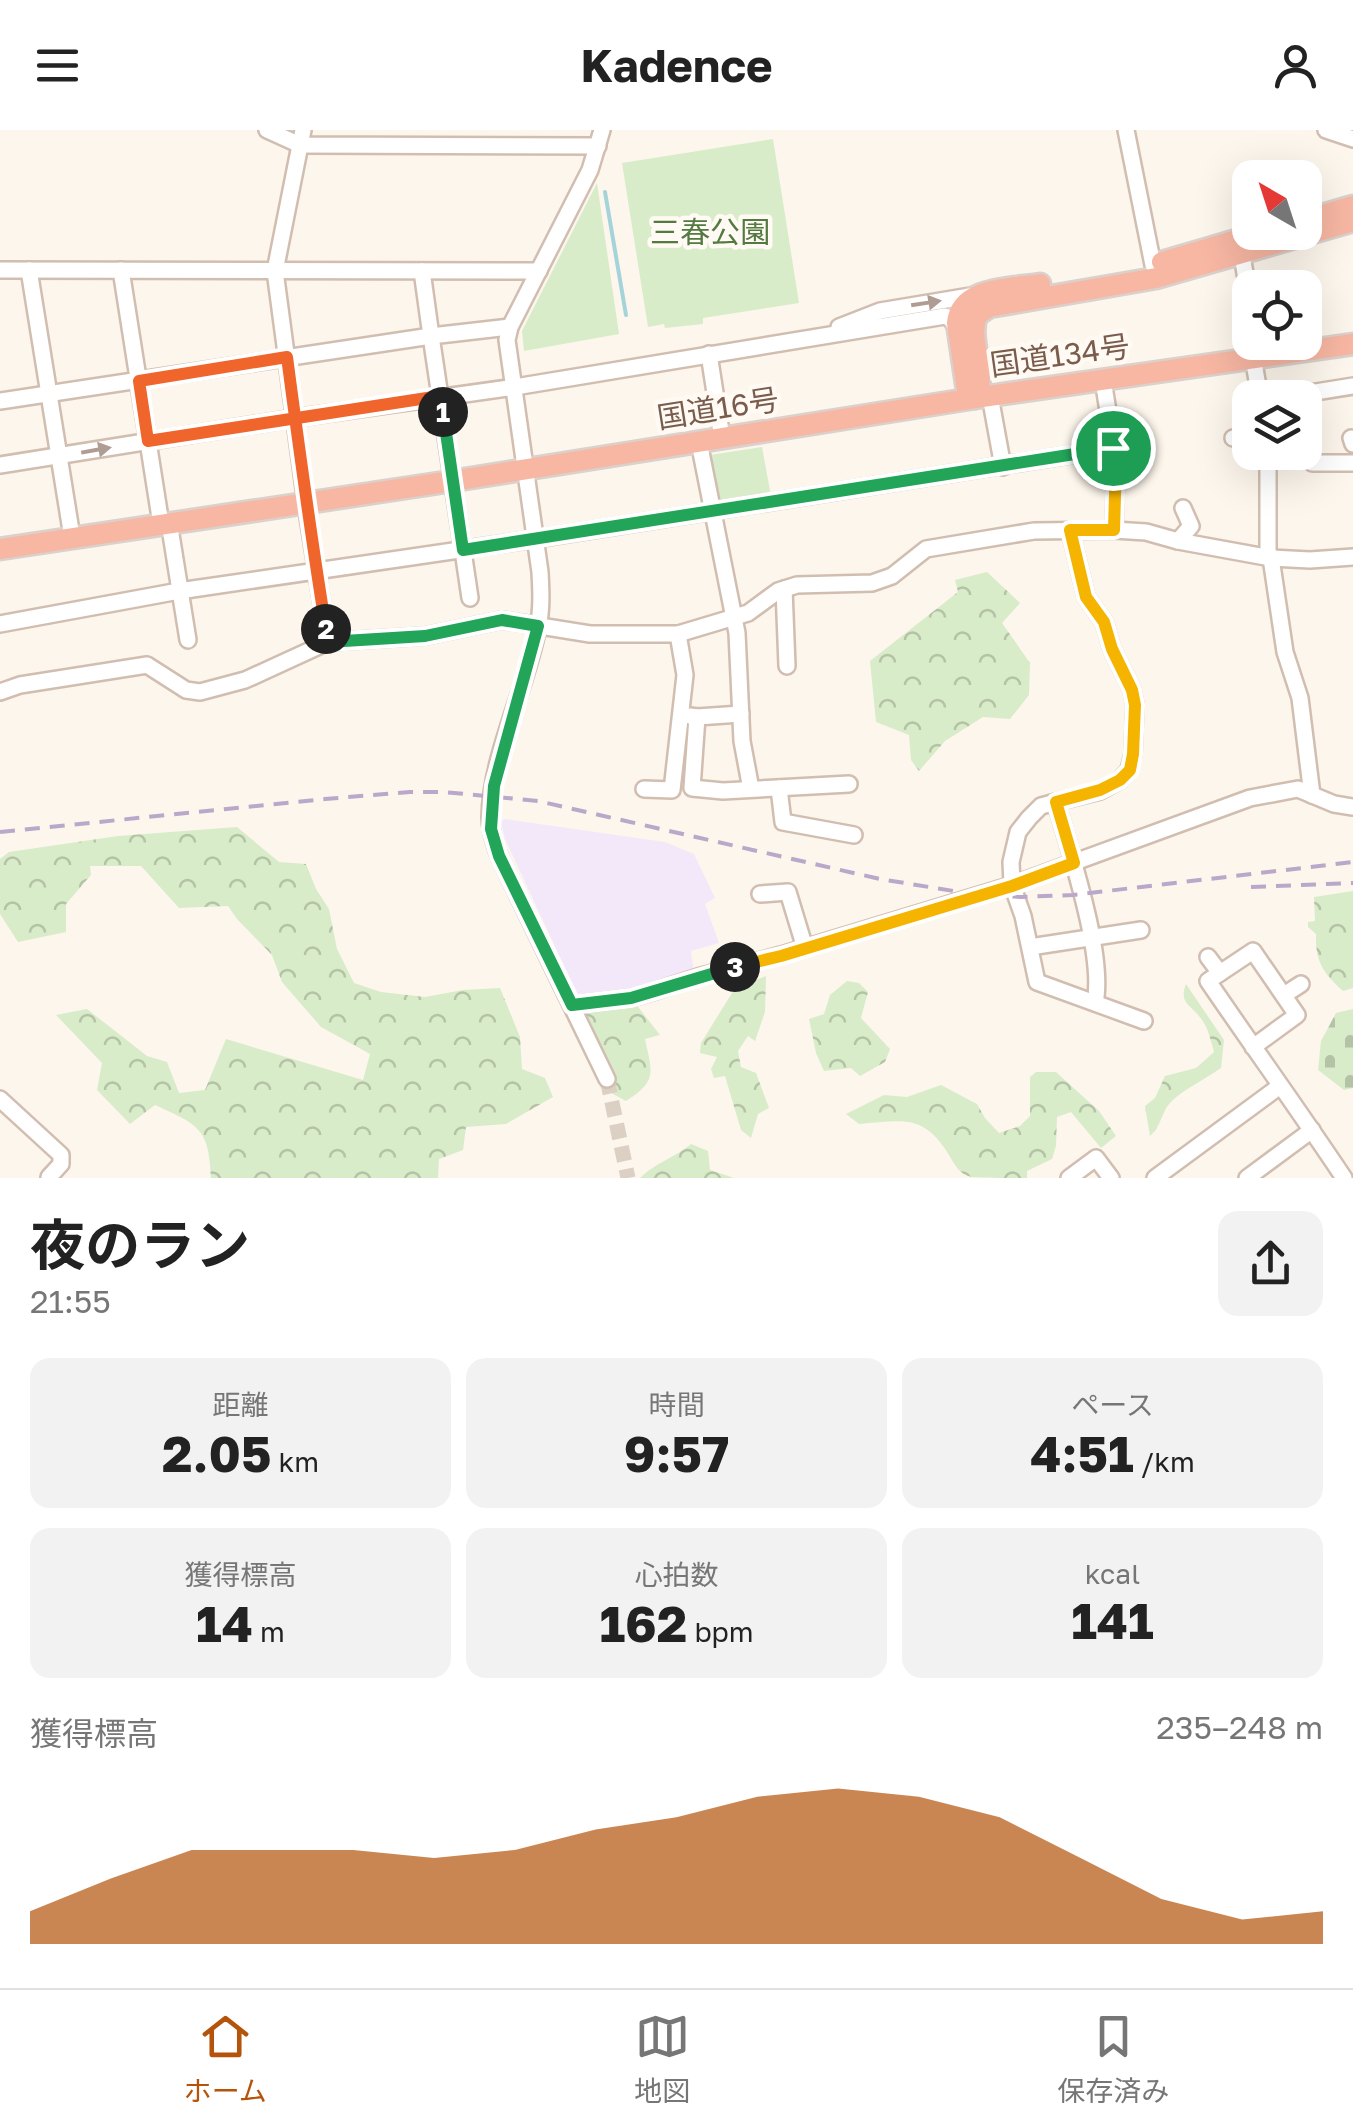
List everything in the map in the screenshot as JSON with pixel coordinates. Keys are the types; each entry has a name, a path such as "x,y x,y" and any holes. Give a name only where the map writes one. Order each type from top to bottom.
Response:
{"highway":[{"path":"1322,215 1353,206"},
{"path":"978,393 973,328 977,314 989,307 1156,278 1353,221"},
{"path":"978,393 957,329 959,311 976,295 1153,265 1232,242"},
{"path":"1322,336 1353,331"},
{"name":"国道134号","path":"1322,345 1353,344"},
{"name":"国道134号","path":"978,393 1232,351"},
{"name":"国道134号","path":"978,393 1103,380 1232,353"},
{"name":"国道16号","path":"0,538 164,520 978,393"},
{"name":"国道16号","path":"524,463 700,442 721,432"},
{"name":"国道16号","path":"0,549 71,532"}],"street":[{"path":"267,130 302,138 600,138 590,170 510,326 507,340 540,572 538,626 494,786 491,829 499,856 607,1079"},
{"path":"1126,130 1153,265"},
{"path":"1326,130 1353,138"},
{"path":"302,138 275,271 328,642"},
{"path":"1242,255 1244,270"},
{"path":"0,270 538,271"},
{"path":"30,270 71,532"},
{"path":"121,270 148,441 188,640"},
{"path":"422,271 470,598"},
{"path":"812,337 880,310 976,295"},
{"path":"0,465 515,387 944,316 957,329"},
{"path":"0,401 510,326"},
{"path":"709,354 721,432"},
{"path":"1103,380 1114,455 1114,530"},
{"path":"1322,391 1353,386"},
{"path":"978,393 1002,467"},
{"path":"700,442 734,618 742,741 751,789"},
{"path":"0,624 179,591 1002,467 1142,453"},
{"path":"1322,462 1353,463"},
{"path":"1268,470 1268,551 1285,652 1300,698 1312,796"},
{"path":"1178,541 1191,526 1182,508"},
{"path":"1070,530 1086,597 1104,622 1132,690 1133,754 1130,770 1120,780 1100,790 1041,806 1018,832 1011,862 1012,886 1037,982 1144,1021"},
{"path":"0,692 20,685 147,665 186,690 200,692 244,680 328,642 425,636 502,620 614,635 678,634 748,614 784,589 872,583 892,576 926,550 1034,531 1146,532 1271,558 1353,558"},
{"path":"784,589 787,666"},
{"path":"644,789 672,790 685,675 678,634"},
{"path":"682,704 690,716 697,718 741,714"},
{"path":"697,718 692,788 723,791 850,784"},
{"path":"778,788 783,822 854,835"},
{"path":"572,1005 631,998 1012,886 1233,803 1298,790 1353,807"},
{"path":"1056,802 1091,936 1099,984 1095,1002"},
{"path":"760,894 788,892 804,948"},
{"path":"1030,948 1141,930"},
{"path":"1253,1047 1297,1016 1253,951 1208,981 1253,1047 1280,1086 1312,1130 1344,1178"},
{"path":"1208,956 1220,973"},
{"path":"1284,996 1301,984"},
{"path":"1156,1178 1280,1086"},
{"path":"0,1100 42,1146 61,1155 61,1164 49,1176"},
{"path":"1247,1178 1312,1130"},
{"path":"1069,1178 1096,1158 1111,1178"}],"shaded area":[{"path":"501,821 665,842 694,854 715,898 705,904 719,943 691,951 694,973 643,990 582,997 577,994 505,839"}],"green space":[{"name":"三春公園","path":"773,139 799,303 703,318 703,324 648,327 622,163"},
{"name":"三春公園","path":"597,183 619,334 524,351 522,331"},
{"path":"762,447 771,496 718,505 710,455"},
{"path":"987,572 1020,603 1002,623 1030,663 1029,695 1010,719 983,717 945,741 919,771 911,760 909,735 876,722 870,661 958,592 955,580"},
{"path":"237,827 279,862 306,864 329,909 337,949 354,983 381,992 425,997 500,988 520,1037 522,1069 545,1078 553,1097 506,1124 466,1127 463,1150 439,1159 438,1178 211,1178 204,1138 191,1123 155,1105 130,1124 97,1090 102,1063 56,1015 87,1009 147,1056 167,1062 179,1093 205,1090 226,1039 363,1080 370,1054 321,1027 282,982 272,955 228,906 179,908 141,866 90,866 91,875 66,904 66,932 18,942 0,914 0,859 9,852 118,836"},
{"path":"1353,891 1353,988 1343,991 1322,966 1316,934 1308,922 1315,921 1314,897"},
{"path":"766,976 765,1012 755,1041 748,1036 738,1051 741,1067 756,1073 769,1108 758,1114 751,1138 741,1130 725,1076 714,1078 711,1069 717,1057 700,1053 701,1043 735,988"},
{"path":"847,981 859,983 868,992 861,1018 890,1049 885,1062 860,1076 851,1068 824,1071 809,1019 824,1014 830,995"},
{"path":"1186,984 1224,1040 1221,1068 1172,1101 1150,1136 1145,1106 1155,1098 1165,1076 1196,1068 1214,1052 1204,1023 1185,1000"},
{"path":"635,1003 660,1035 645,1039 650,1075 643,1088 626,1101 600,1087 599,1048 585,1010"},
{"path":"1353,1009 1353,1088 1344,1090 1318,1070 1321,1041 1336,1013"},
{"path":"1036,1072 1056,1072 1099,1111 1116,1136 1101,1148 1071,1112 1057,1117 1052,1159 1027,1171 1027,1178 971,1177 960,1171 939,1141 921,1126 900,1121 859,1124 846,1114 884,1095 907,1097 941,1085 977,1104 999,1133 1020,1126 1030,1116 1030,1077"},
{"path":"691,1144 708,1151 710,1170 734,1178 640,1178 653,1168"}],"waterway":[{"path":"605,192 626,315"}],"tunnel":[{"path":"607,1079 628,1178"}],"railway":[{"path":"0,832 325,799 444,792 538,801 880,879 978,895 1073,895 1353,862"},
{"path":"1251,887 1353,883"}],"route":[{"path":"1113,448 463,550 440,396 295,418 148,441 139,381 287,357 295,418 304,483 307,511 328,642 425,636 502,620 538,626 494,786 491,829 499,856 572,1005 631,998 781,956 1012,886 1074,863 1056,802 1120,780 1130,770 1133,754 1132,690 1104,622 1086,597 1070,530 1114,530 1113,448"}]}
